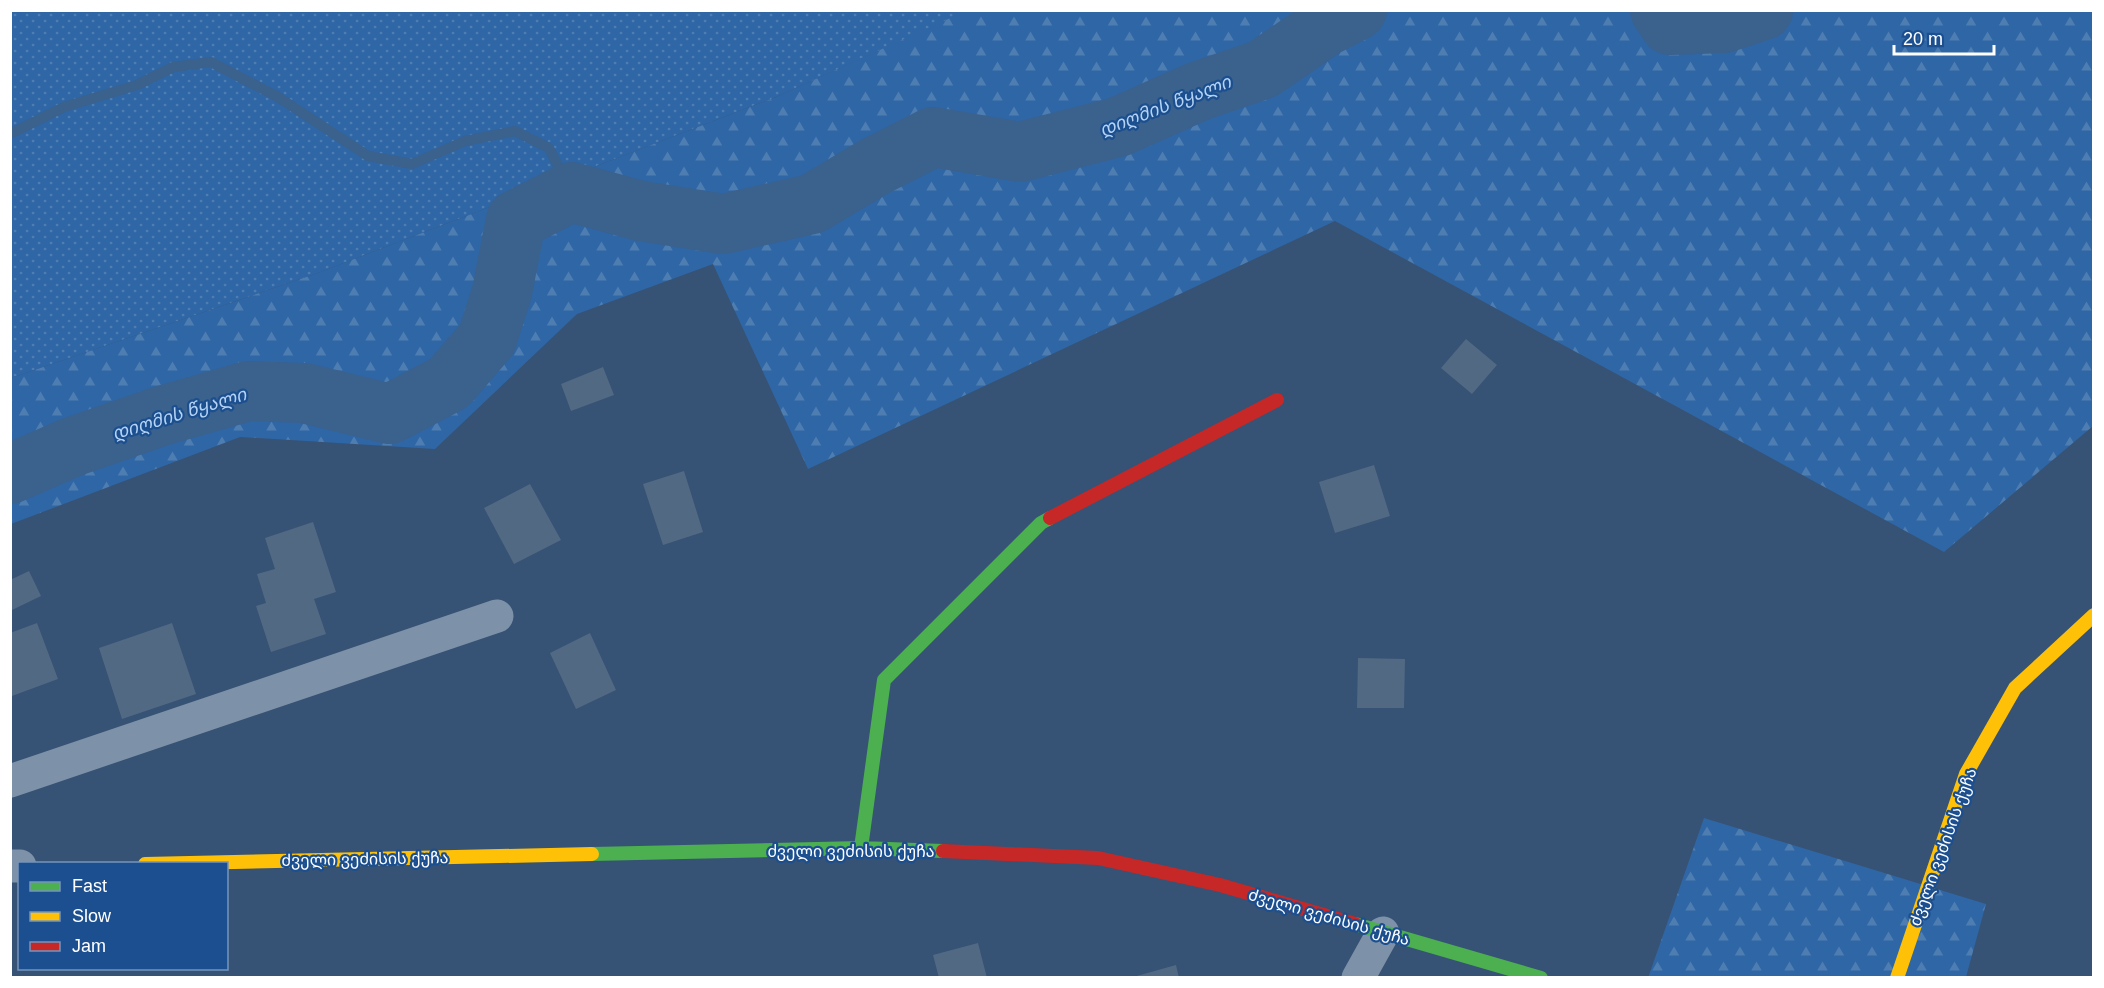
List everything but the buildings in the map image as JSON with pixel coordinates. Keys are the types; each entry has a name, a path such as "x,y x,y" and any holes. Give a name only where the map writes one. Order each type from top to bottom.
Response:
{"street":[{"path":"861,848 884,680 1041,523 1277,400"},
{"name":"ძველი ვეძისის ქუჩა","path":"1897,978 1966,774 2015,688 2094,615"},
{"path":"10,781 497,616"},
{"name":"ძველი ვეძისის ქუჩა","path":"228,862 861,848 1098,858 1220,885 1541,978"},
{"path":"1358,978 1383,933"}],"green space":[{"path":"968,10 2093,11 2093,426 1944,552 1335,221 808,469 713,264 577,314 435,449 240,437 11,524 11,378 315,274 776,97"},
{"path":"11,11 968,11 776,97 315,274 11,378"},
{"path":"1704,818 1986,904 1966,977 1648,978"}],"waterway":[{"name":"დიღმის წყალი","path":"10,474 72,447 161,416 248,391 304,393 390,414 449,383 487,339 502,292 516,220 571,192 641,211 723,224 812,204 874,167 933,137 1020,152 1118,127 1199,91 1263,69 1326,26 1357,10"},
{"name":"დიღმის წყალი","path":"1660,10 1670,25 1724,23 1763,10"},
{"path":"10,131 12,133 64,107 137,85 173,67 211,62 278,97 368,156 412,164 465,141 515,131 549,148 571,192"}],"traffic: fast":[{"path":"861,848 884,680 1041,523 1050,518"},
{"path":"592,854 861,848 943,851"},
{"path":"1355,924 1541,978"}],"traffic: slow":[{"path":"1897,978 1966,774 2015,688 2094,615"},
{"path":"228,862 592,854"}],"traffic: jam":[{"path":"1050,518 1277,400"},
{"path":"943,851 1098,858 1220,885 1355,924"}]}
